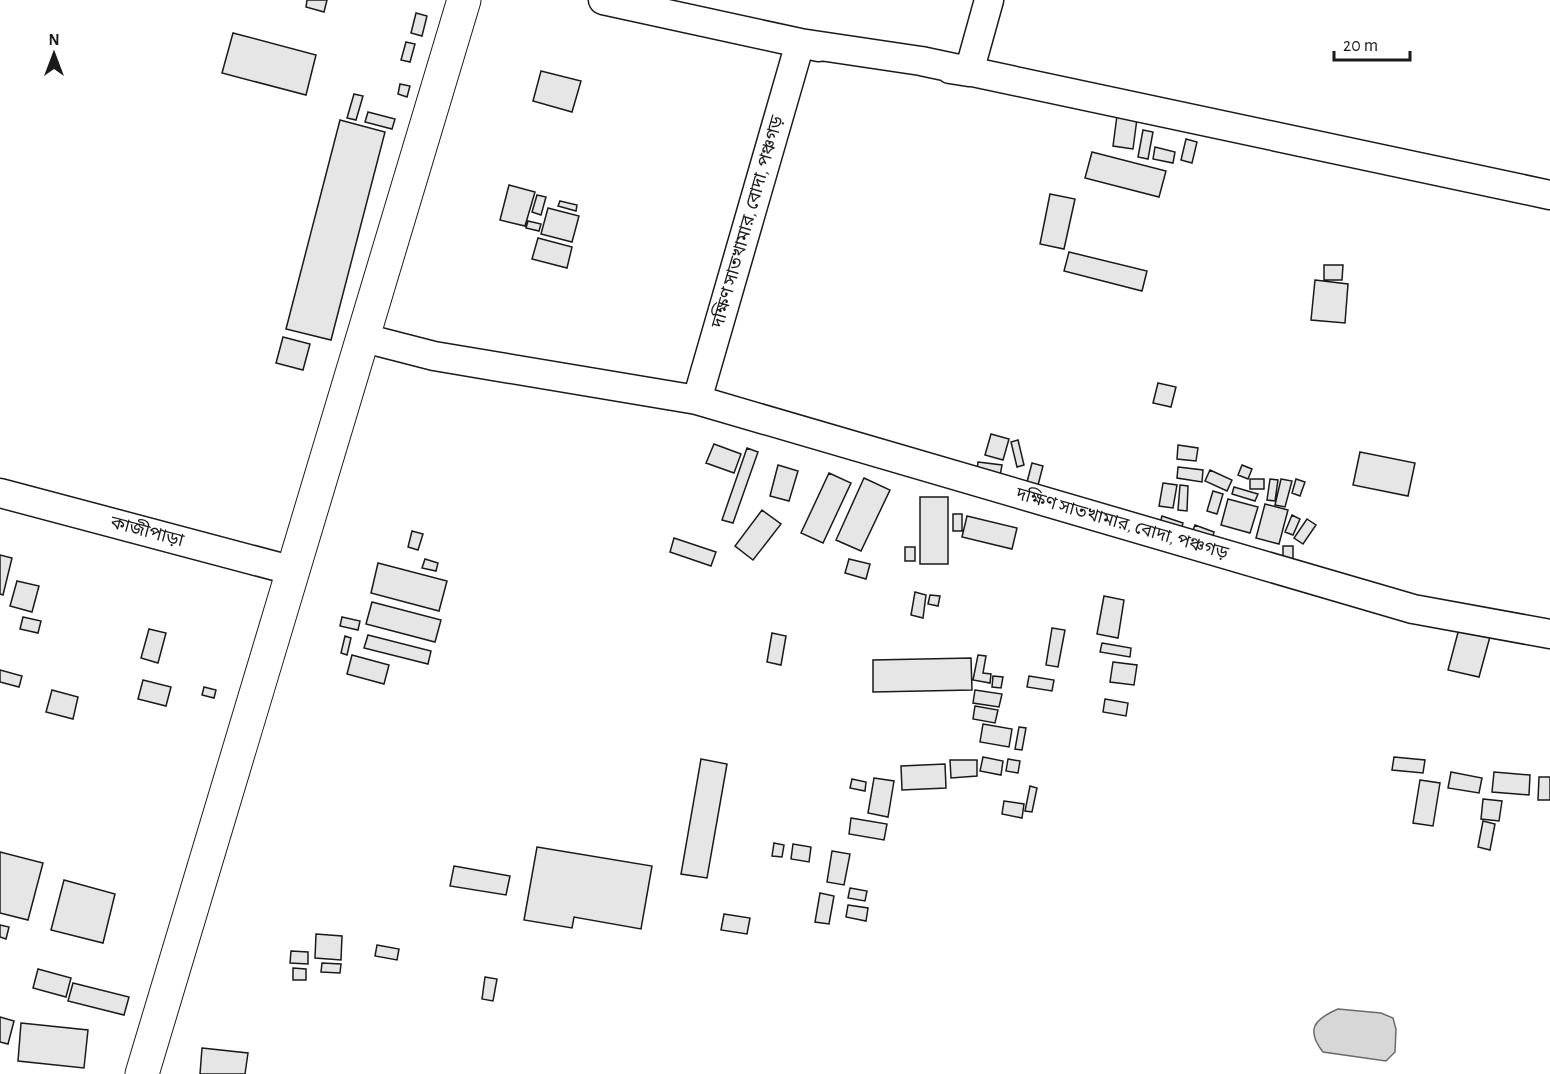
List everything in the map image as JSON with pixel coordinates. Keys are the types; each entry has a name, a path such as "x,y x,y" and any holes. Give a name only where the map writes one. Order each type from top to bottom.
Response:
{"highway":[{"path":"142,1074 464,0"}],"street":[{"path":"603,0 800,43 969,72 1550,195"},
{"path":"969,72 989,0"},
{"name":"দক্ষিণ সাতখামার, বোদা, পঞ্চগড়","path":"697,400 800,43"},
{"name":"দক্ষিণ সাতখামার, বোদা, পঞ্চগড়","path":"364,338 434,356 697,400 1413,609 1550,634"},
{"name":"কাজীপাড়া","path":"4,495 294,571"}],"shaded area":[{"path":"1338,1009 1381,1013 1393,1018 1396,1029 1395,1052 1386,1061 1323,1052 1315,1037 1315,1026 1323,1017"}],"building":[{"path":"307,0 327,0 324,12 306,7"},
{"path":"416,13 427,16 422,36 411,33"},
{"path":"233,33 316,55 306,95 222,73"},
{"path":"406,42 415,44 410,62 401,60"},
{"path":"541,71 581,81 572,112 533,101"},
{"path":"400,84 410,86 407,97 398,94"},
{"path":"354,94 363,96 356,120 347,118"},
{"path":"1118,108 1138,111 1133,149 1113,146"},
{"path":"368,112 395,119 392,129 365,122"},
{"path":"340,120 385,132 331,340 286,329"},
{"path":"1143,130 1153,132 1148,159 1138,157"},
{"path":"1186,139 1197,142 1192,163 1181,160"},
{"path":"1155,147 1175,152 1173,163 1153,159"},
{"path":"1092,152 1166,171 1159,197 1085,178"},
{"path":"509,185 535,192 525,226 500,220"},
{"path":"1050,194 1075,199 1064,249 1040,244"},
{"path":"537,195 546,197 541,215 532,212"},
{"path":"560,201 577,205 576,211 558,206"},
{"path":"548,208 579,216 572,242 541,234"},
{"path":"528,221 541,224 539,231 526,228"},
{"path":"538,238 572,247 567,268 532,259"},
{"path":"1069,252 1147,271 1142,291 1064,271"},
{"path":"1324,265 1343,265 1342,280 1324,280"},
{"path":"1315,280 1348,284 1345,323 1311,320"},
{"path":"283,337 310,344 303,370 276,363"},
{"path":"1158,383 1176,387 1171,407 1153,403"},
{"path":"991,434 1009,439 1003,460 985,455"},
{"path":"1018,440 1024,465 1017,467 1011,442"},
{"path":"714,444 741,454 734,473 706,463"},
{"path":"1178,445 1198,448 1196,461 1177,459"},
{"path":"747,448 758,452 733,523 722,520"},
{"path":"1360,452 1415,463 1408,496 1353,485"},
{"path":"978,462 1002,465 999,482 976,479"},
{"path":"1032,463 1043,466 1038,485 1027,482"},
{"path":"778,465 798,471 789,501 770,496"},
{"path":"1242,465 1252,469 1248,479 1238,475"},
{"path":"1178,467 1203,470 1202,482 1177,478"},
{"path":"1210,470 1232,480 1227,491 1205,481"},
{"path":"829,473 851,483 823,543 801,533"},
{"path":"864,478 890,490 861,551 836,540"},
{"path":"1250,479 1264,479 1264,489 1250,489"},
{"path":"1270,479 1278,480 1275,501 1267,500"},
{"path":"1281,479 1292,481 1285,507 1275,505"},
{"path":"1296,479 1305,482 1300,496 1292,493"},
{"path":"1163,483 1177,485 1173,508 1159,506"},
{"path":"1180,485 1188,486 1187,511 1178,510"},
{"path":"1234,487 1258,494 1255,501 1232,494"},
{"path":"1213,491 1223,494 1217,514 1207,511"},
{"path":"920,497 948,497 948,564 920,564"},
{"path":"1228,499 1258,507 1250,533 1221,525"},
{"path":"1265,504 1288,510 1279,544 1256,538"},
{"path":"762,510 781,524 753,560 735,546"},
{"path":"953,514 962,514 962,531 953,531"},
{"path":"1292,515 1300,519 1293,535 1285,532"},
{"path":"967,516 1017,528 1012,549 962,537"},
{"path":"1162,516 1183,523 1181,530 1160,523"},
{"path":"1307,519 1316,525 1303,544 1294,538"},
{"path":"1195,525 1214,532 1212,540 1192,533"},
{"path":"412,531 423,534 418,550 408,547"},
{"path":"674,538 716,552 711,566 670,552"},
{"path":"1283,546 1293,546 1293,563 1283,562"},
{"path":"905,547 915,547 915,561 905,561"},
{"path":"0,555 12,558 3,595 0,594"},
{"path":"425,559 438,563 436,571 422,568"},
{"path":"849,559 870,564 866,579 845,573"},
{"path":"378,563 447,581 439,611 371,593"},
{"path":"17,581 39,586 32,612 10,606"},
{"path":"915,592 926,595 923,618 911,615"},
{"path":"930,595 940,596 938,606 928,604"},
{"path":"1104,596 1124,600 1118,638 1097,634"},
{"path":"372,602 441,620 435,642 366,624"},
{"path":"23,617 41,621 38,633 20,629"},
{"path":"342,617 360,621 358,630 340,626"},
{"path":"1460,625 1491,633 1479,677 1448,670"},
{"path":"1052,628 1065,630 1058,667 1046,665"},
{"path":"149,629 166,633 158,663 141,658"},
{"path":"772,633 786,636 781,665 767,662"},
{"path":"368,635 431,651 428,664 364,648"},
{"path":"345,636 351,638 347,655 341,653"},
{"path":"1102,643 1131,648 1130,657 1100,652"},
{"path":"352,655 389,665 384,684 347,674"},
{"path":"978,655 986,656 983,673 991,674 990,683 973,680"},
{"path":"971,658 972,690 873,692 873,660"},
{"path":"1113,662 1137,665 1134,685 1110,682"},
{"path":"0,670 22,676 19,687 0,682"},
{"path":"993,676 1003,677 1001,688 992,687"},
{"path":"1029,676 1054,680 1052,691 1027,687"},
{"path":"143,680 171,687 166,706 138,699"},
{"path":"204,687 216,690 214,698 202,695"},
{"path":"52,690 78,697 73,719 46,712"},
{"path":"975,690 1002,694 999,707 973,703"},
{"path":"1105,699 1128,703 1126,716 1103,712"},
{"path":"975,706 998,710 995,723 973,719"},
{"path":"983,724 1012,729 1009,747 980,742"},
{"path":"1019,727 1026,728 1022,750 1015,749"},
{"path":"983,757 1003,761 1001,775 980,771"},
{"path":"1394,757 1425,760 1423,773 1392,770"},
{"path":"701,759 727,764 707,878 681,874"},
{"path":"1008,759 1020,761 1018,773 1006,771"},
{"path":"950,760 977,760 977,776 951,778"},
{"path":"945,764 946,788 902,790 901,766"},
{"path":"1451,772 1482,778 1479,793 1448,788"},
{"path":"1494,772 1530,775 1529,795 1492,792"},
{"path":"1539,777 1550,777 1550,800 1538,800"},
{"path":"874,778 894,781 888,817 868,813"},
{"path":"852,779 866,782 865,791 850,788"},
{"path":"1420,780 1440,783 1433,826 1413,823"},
{"path":"1030,786 1037,788 1032,812 1025,811"},
{"path":"1483,799 1502,801 1499,821 1481,819"},
{"path":"1004,801 1024,804 1022,818 1002,814"},
{"path":"851,818 887,824 884,840 849,834"},
{"path":"1483,821 1495,824 1490,850 1478,847"},
{"path":"774,843 784,845 782,857 772,856"},
{"path":"793,844 811,847 809,862 791,859"},
{"path":"537,847 652,866 641,929 574,917 572,928 524,920"},
{"path":"832,851 850,854 844,885 827,882"},
{"path":"0,852 43,863 28,920 0,913"},
{"path":"454,866 510,876 506,895 450,886"},
{"path":"64,880 115,894 103,943 51,930"},
{"path":"850,888 867,891 865,901 848,898"},
{"path":"820,893 834,896 829,924 815,922"},
{"path":"848,905 868,908 866,921 846,917"},
{"path":"724,914 750,918 747,934 721,930"},
{"path":"0,925 9,927 6,939 0,937"},
{"path":"316,934 342,936 341,960 315,958"},
{"path":"377,945 399,949 397,960 375,956"},
{"path":"291,951 308,952 308,964 290,963"},
{"path":"322,963 341,964 340,973 321,972"},
{"path":"293,968 306,969 306,980 293,980"},
{"path":"38,969 71,978 66,997 33,988"},
{"path":"485,977 497,979 493,1001 482,999"},
{"path":"73,983 129,997 124,1015 68,1001"},
{"path":"0,1017 14,1021 8,1044 0,1042"},
{"path":"21,1023 88,1030 84,1068 18,1061"},
{"path":"202,1048 248,1053 245,1074 200,1074"}]}
